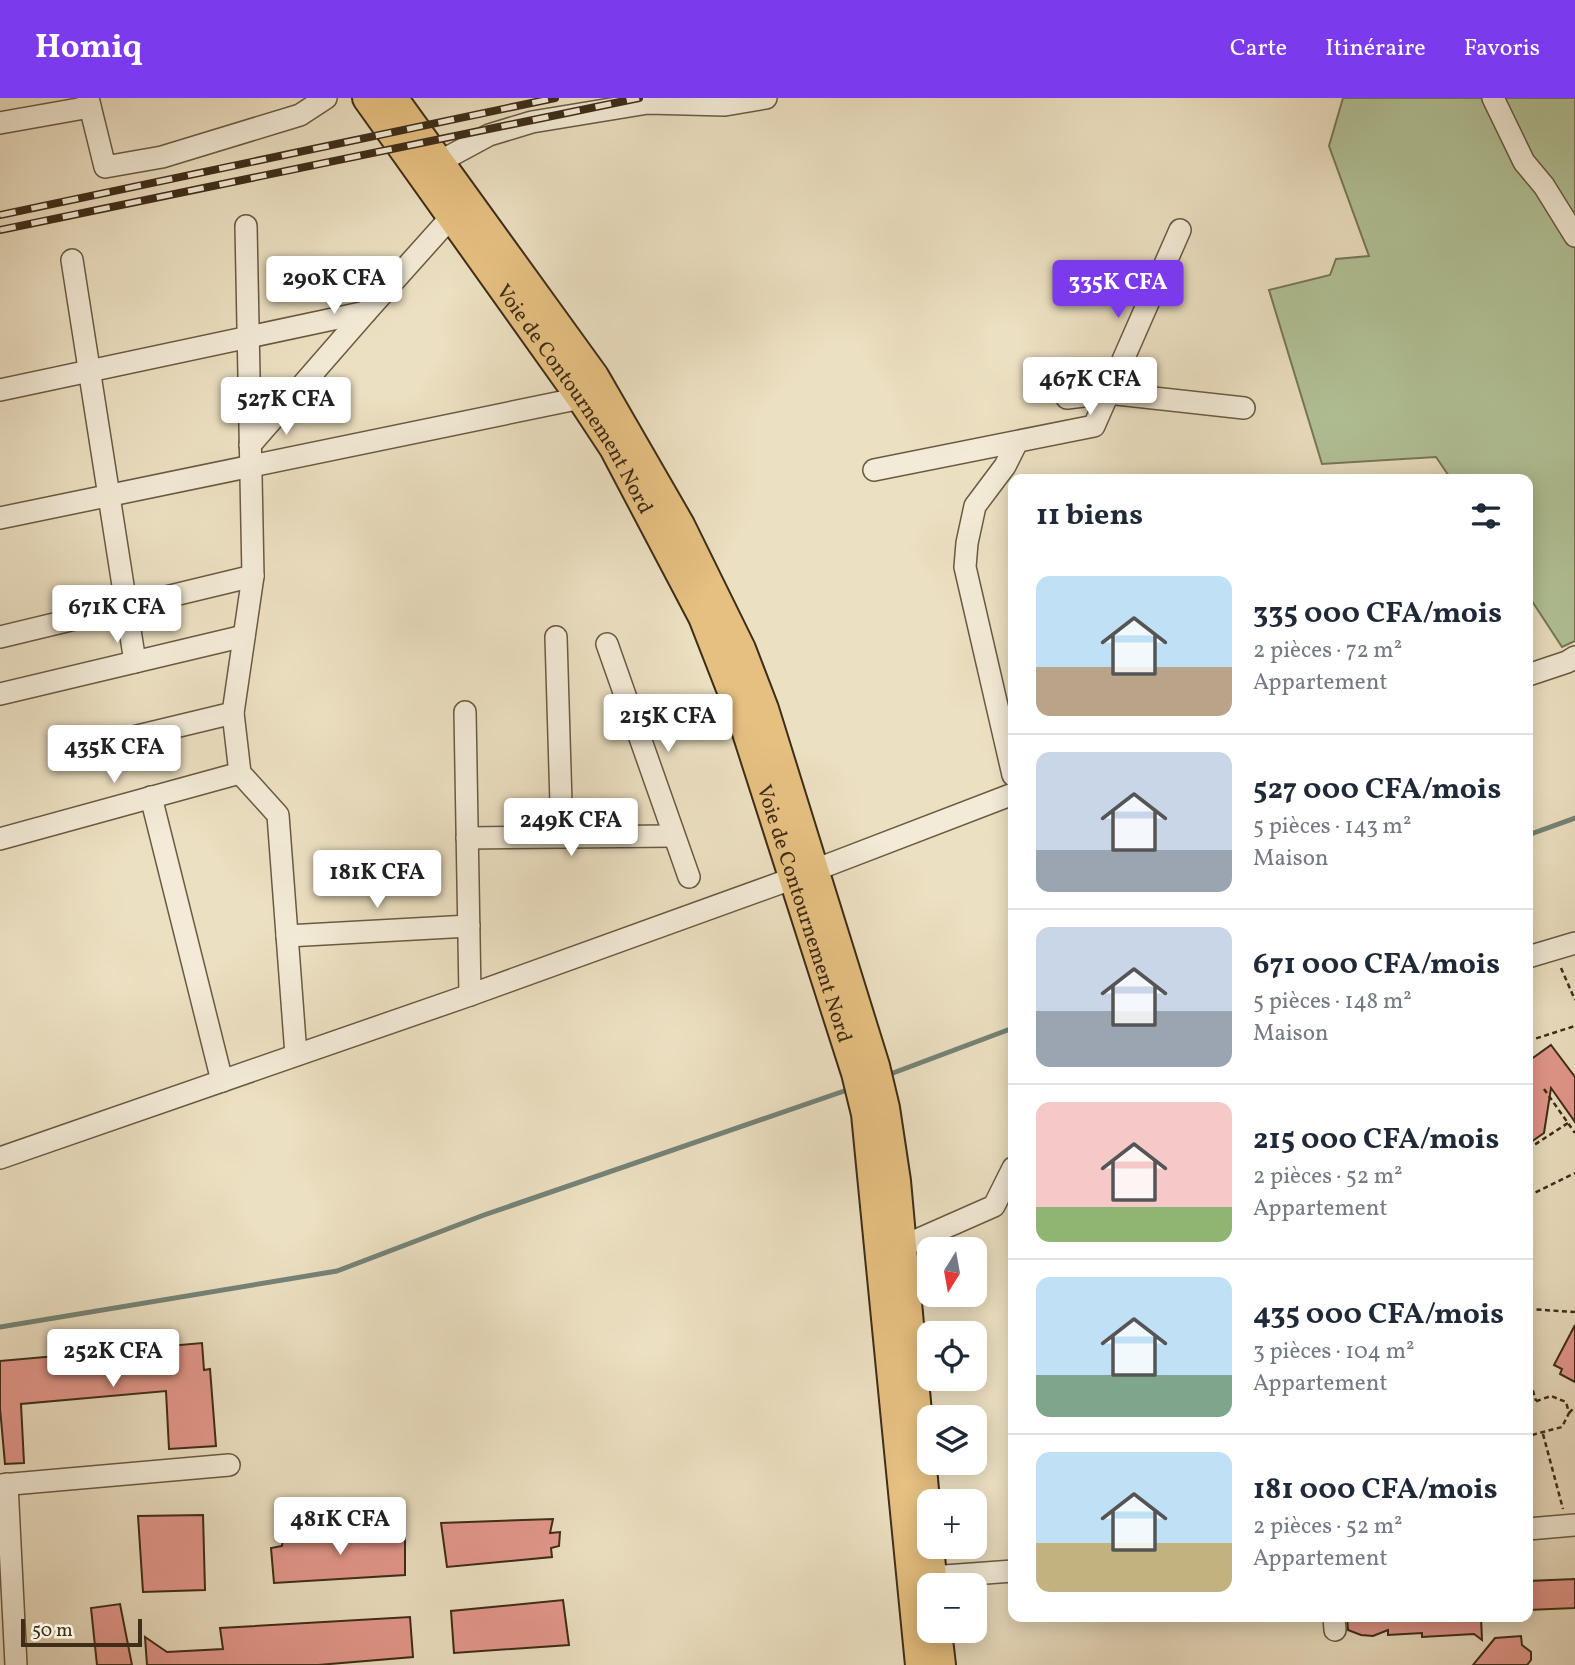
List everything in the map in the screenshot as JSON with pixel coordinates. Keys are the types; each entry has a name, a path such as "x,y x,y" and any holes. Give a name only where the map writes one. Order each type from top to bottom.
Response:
{"main road":[{"name":"Voie de Contournement Nord","path":"367,98 581,398 620,460 703,617 804,874"},
{"name":"Voie de Contournement Nord","path":"393,98 594,376 680,525 745,661 764,709 804,874 866,1070 896,1181 891,1249 925,1573"},
{"name":"Voie de Contournement Nord","path":"891,1249 922,1489"},
{"name":"Voie de Contournement Nord","path":"920,1665 922,1643"},
{"path":"938,1643 941,1665"}],"street":[{"path":"0,123 89,102 105,167 162,157 300,115 326,98"},
{"path":"439,162 489,135 532,122 648,103 725,105 766,98"},
{"path":"1493,98 1524,162 1544,186 1575,236"},
{"path":"251,456 366,312 452,216"},
{"path":"246,226 253,576 233,713 240,773 278,815 296,1055"},
{"path":"874,470 1094,426 1180,230"},
{"path":"72,260 135,662"},
{"path":"0,390 366,312"},
{"path":"1067,398 1108,393 1244,408"},
{"path":"0,518 108,495 251,456 581,398"},
{"path":"1008,753 965,566 975,506 1005,466 1017,442"},
{"path":"0,637 253,576"},
{"path":"0,694 244,636"},
{"path":"556,636 562,837"},
{"path":"607,644 688,877"},
{"path":"1533,673 1575,657"},
{"path":"465,712 470,995"},
{"path":"71,752 233,713"},
{"path":"0,839 240,773"},
{"path":"0,1158 470,995 804,874 1008,796"},
{"path":"151,797 222,1081"},
{"path":"467,838 674,836"},
{"path":"287,936 469,926"},
{"path":"1533,955 1575,943"},
{"path":"891,1249 995,1206 1008,1179"},
{"path":"16,1665 4,1484 229,1465"},
{"path":"1533,1528 1572,1525"},
{"path":"987,1573 1008,1571"}],"path":[{"path":"1553,949 1575,1000"},
{"path":"1533,1039 1575,1026"},
{"path":"1544,1089 1575,1133"},
{"path":"1533,1146 1568,1123"},
{"path":"1533,1194 1575,1173"},
{"path":"1533,1309 1575,1312"},
{"path":"1533,1391 1536,1401"},
{"path":"1533,1402 1551,1396 1566,1402 1569,1413"},
{"path":"1533,1435 1562,1427 1575,1407"},
{"path":"1542,1433 1572,1525"}],"green space":[{"path":"1343,98 1575,98 1575,641 1562,647 1533,603 1533,474 1448,474 1436,457 1322,464 1269,290 1330,275 1336,259 1369,256 1329,146"}],"building":[{"path":"1551,1045 1575,1077 1575,1122 1551,1088 1544,1133 1533,1141 1533,1058"},
{"path":"1575,1325 1575,1382 1560,1374 1562,1369 1554,1365"},
{"path":"202,1343 204,1370 210,1369 216,1446 169,1449 166,1391 21,1404 24,1463 5,1464 0,1408 0,1361"},
{"path":"203,1515 205,1590 143,1592 138,1516"},
{"path":"553,1519 550,1533 560,1532 559,1546 551,1548 552,1557 447,1567 441,1523"},
{"path":"405,1530 405,1575 274,1583 271,1548 282,1546 283,1539"},
{"path":"1575,1579 1575,1608 1533,1610 1533,1581"},
{"path":"563,1600 569,1645 454,1653 451,1611"},
{"path":"120,1604 132,1665 97,1665 91,1608"},
{"path":"410,1617 413,1657 318,1665 147,1665 145,1637 167,1652 223,1649 220,1628"},
{"path":"1347,1622 1481,1622 1482,1640 1474,1634 1422,1637 1422,1633 1388,1635 1388,1630 1373,1636 1348,1630"},
{"path":"1521,1636 1522,1645 1531,1652 1531,1660 1527,1665 1473,1665 1495,1638"}],"waterway":[{"path":"1533,833 1575,818"},
{"path":"885,1076 1008,1030"},
{"path":"0,1327 337,1271 484,1215 850,1089"}],"railway":[{"path":"0,215 555,98"},
{"path":"0,230 639,98"}]}
